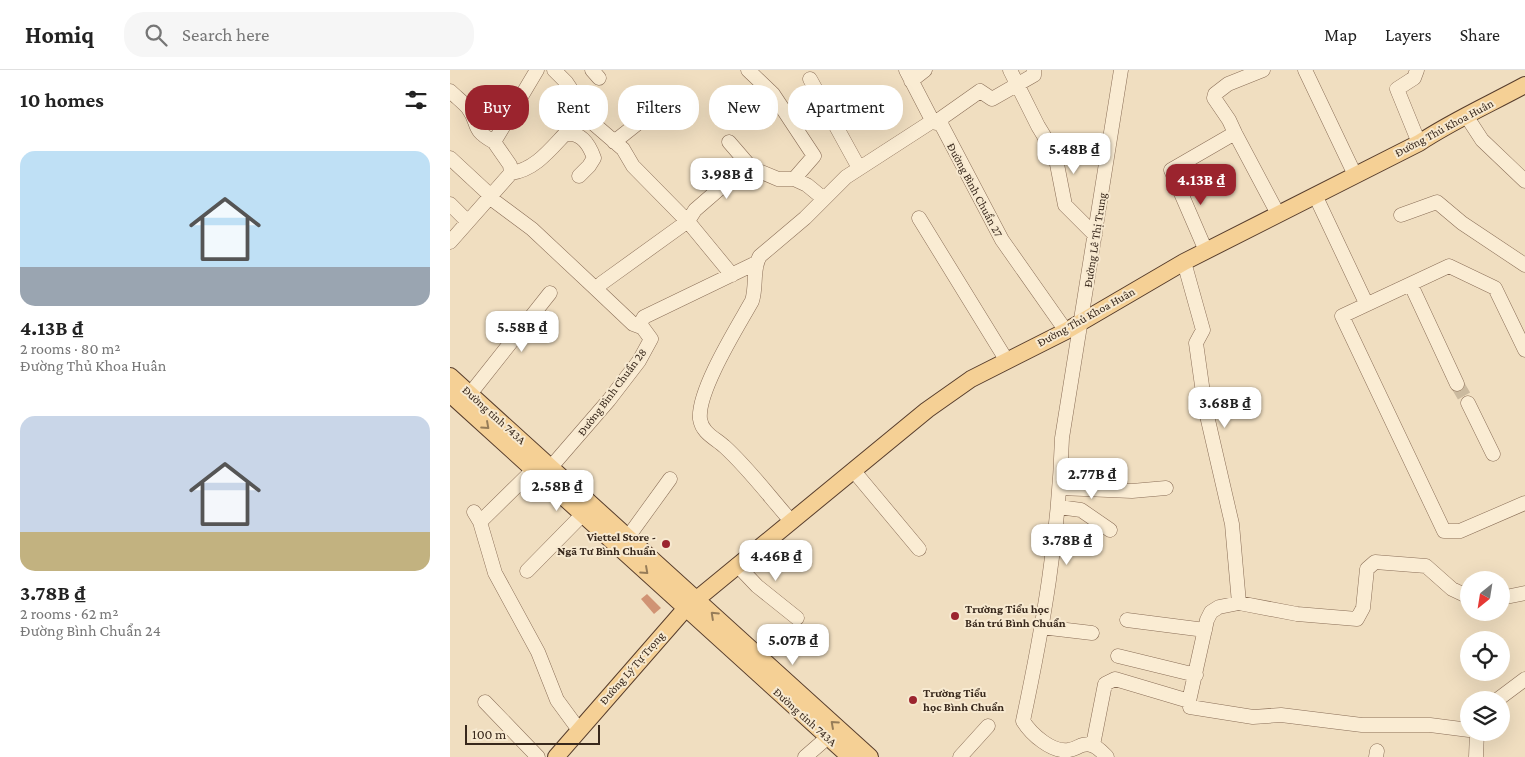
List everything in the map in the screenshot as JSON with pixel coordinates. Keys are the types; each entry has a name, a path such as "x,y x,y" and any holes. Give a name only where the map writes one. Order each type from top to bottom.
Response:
{"main road":[{"name":"Đường Thủ Khoa Huân","path":"690,603 927,410 971,379 1066,331 1184,262 1419,143 1440,128 1467,117 1525,85"},
{"name":"Đường tỉnh 743A","path":"450,376 628,537 690,603 850,757"},
{"name":"Đường tỉnh 743A","path":"450,394 583,514 870,757"},
{"name":"Đường Lý Tự Trọng","path":"556,757 690,603"}],"street":[{"path":"494,142 537,70"},
{"path":"554,70 566,82 594,124 623,150 633,166 688,221 732,275"},
{"path":"749,70 773,94 814,156 794,179"},
{"path":"908,75 925,70"},
{"path":"1010,70 1016,86 1055,154 1066,205 1095,235"},
{"path":"791,521 733,454 708,434 700,420 702,401 714,372 752,301 755,291 756,263 762,252 805,218 846,177 935,122 980,91 992,99 1034,75 1034,70"},
{"name":"Đường Lê Thị Trung","path":"1093,745 1086,744 1065,750 1041,740 1029,730 1023,721 1054,558 1059,507 1062,438 1121,70"},
{"path":"1263,70 1228,84 1215,94 1214,98 1278,214"},
{"path":"1305,70 1355,175"},
{"path":"1416,70 1414,78 1396,89 1419,143"},
{"name":"Đường Bình Chuẩn 27","path":"908,75 935,122 945,131 1002,240 1066,331"},
{"path":"810,79 859,168"},
{"path":"450,91 468,108 475,126 484,137 494,142 510,164 511,173"},
{"path":"1467,117 1482,140 1525,181"},
{"path":"614,142 630,130"},
{"path":"450,242 511,173 522,172 539,160 564,135 570,133 579,135 590,147 594,158 579,176"},
{"path":"1206,251 1171,170 1235,133"},
{"path":"729,142 748,164 778,179 794,179 807,185 824,199"},
{"path":"450,158 490,196 532,229 633,324 641,327"},
{"path":"596,289 688,221 695,210 748,164"},
{"path":"1315,195 1366,303"},
{"path":"1401,215 1437,202 1462,223 1525,265"},
{"path":"450,204 467,221"},
{"path":"919,218 1007,361"},
{"path":"1184,262 1203,330 1196,343 1197,352 1205,407 1232,524 1239,603"},
{"name":"Đường Bình Chuẩn 28","path":"550,466 591,421 639,361 651,339 641,327 640,322 648,314 756,263"},
{"path":"1525,350 1495,288 1449,266 1411,285 1366,303 1342,316 1444,531 1460,532 1525,503"},
{"path":"1411,285 1457,384"},
{"path":"470,394 550,293"},
{"path":"1468,403 1494,454"},
{"path":"534,469 477,517 495,573 538,652 557,700 579,730"},
{"path":"853,470 919,549"},
{"path":"628,537 670,479"},
{"path":"1060,488 1132,491 1166,488"},
{"path":"1059,507 1081,510 1110,530"},
{"path":"527,571 583,514"},
{"path":"1460,594 1452,590 1426,566 1375,562 1367,569 1363,608 1357,618 1297,614 1239,603 1219,608 1211,612 1205,630 1189,702 1190,707 1253,717 1281,716 1362,725 1430,725 1460,729"},
{"path":"737,565 757,586 797,618"},
{"path":"1510,596 1525,593"},
{"path":"1127,620 1205,630"},
{"path":"1041,627 1092,633"},
{"path":"1118,656 1196,675"},
{"path":"1107,757 1093,745 1105,684 1109,681 1115,679 1189,702"},
{"path":"1509,691 1525,679"},
{"path":"485,702 538,757"},
{"path":"960,757 988,726"},
{"path":"805,757 828,737"},
{"path":"1476,757 1477,741"}],"building":[{"path":"647,594 661,608 654,614 641,599"}],"tunnel":[{"path":"1457,384 1468,403"}],"place":[{"name":"Viettel Store - Ngã Tư Bình Chuẩn","path":"666,544"},
{"name":"Trường Tiểu học Bán trú Bình Chuẩn","path":"955,616"},
{"name":"Trường Tiểu học Bình Chuẩn","path":"913,700"}]}
